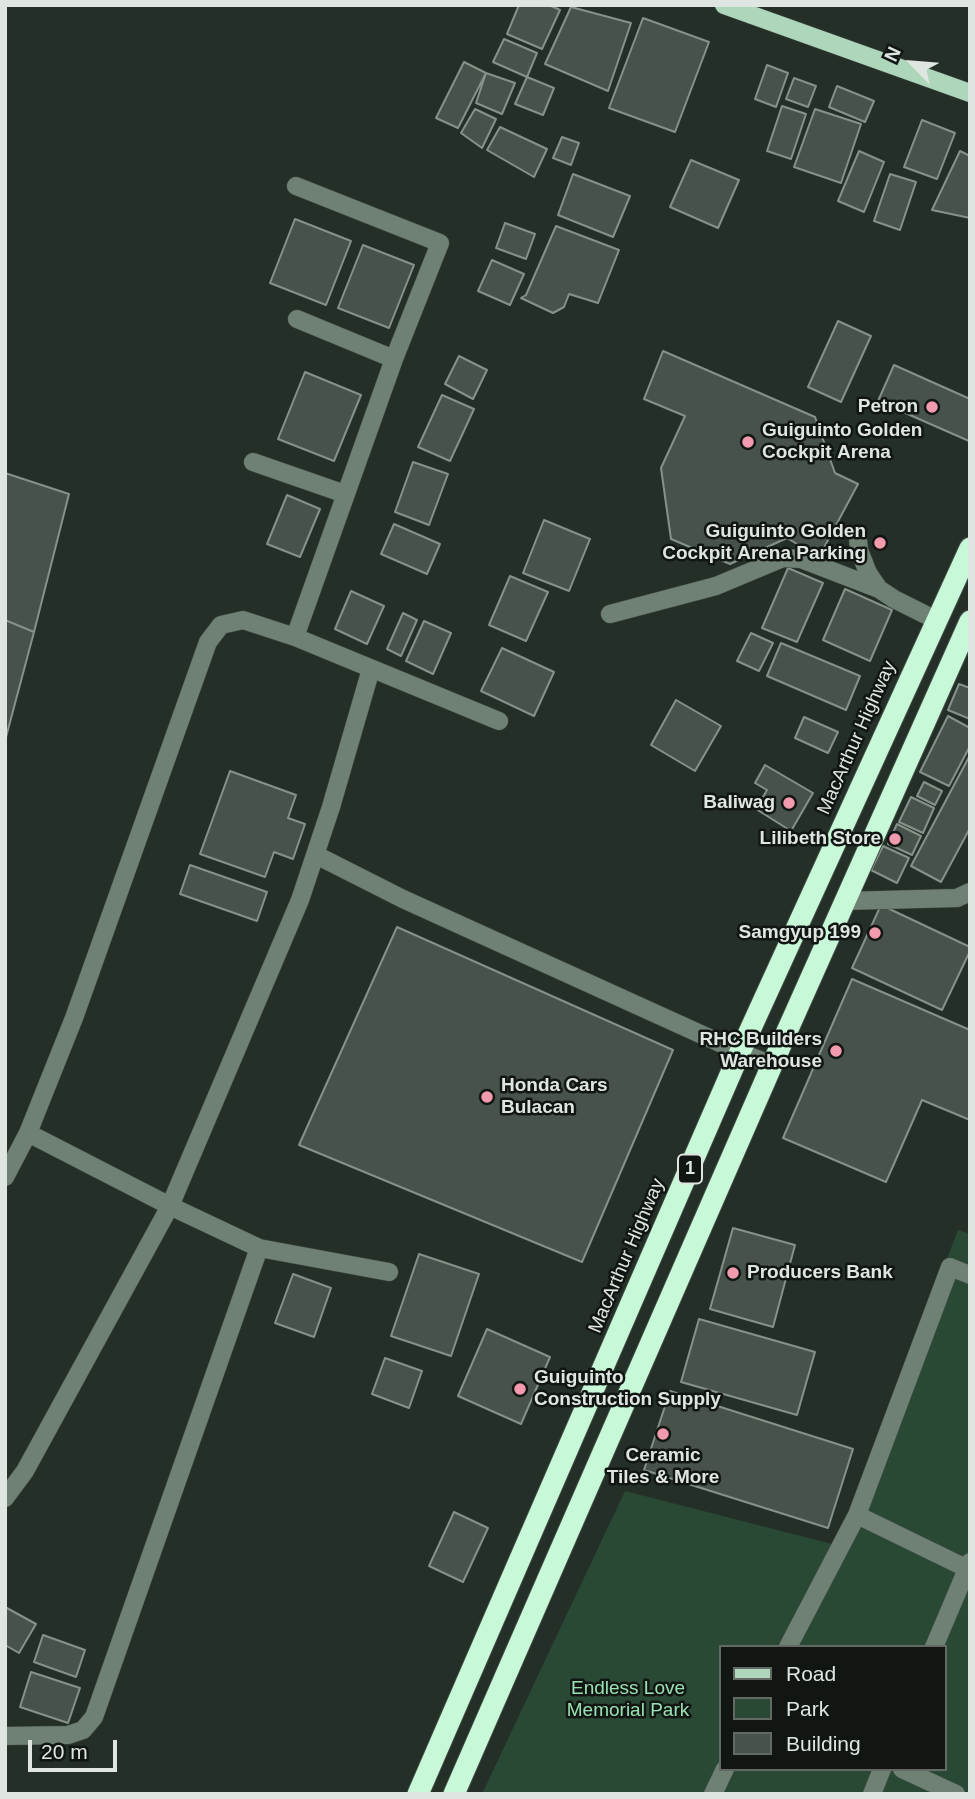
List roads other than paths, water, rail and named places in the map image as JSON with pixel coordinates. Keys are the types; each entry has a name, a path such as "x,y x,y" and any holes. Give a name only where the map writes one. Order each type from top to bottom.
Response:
{"highway":[{"name":"MacArthur Highway","path":"418,1794 740,1052 970,548"},
{"name":"1","path":"454,1794 844,901 970,621"}],"main road":[{"path":"724,5 970,93"}],"street":[{"path":"295,637 394,359 440,243 296,186"},
{"path":"297,319 394,359"},
{"path":"253,462 345,494"},
{"path":"858,539 859,550 868,573 880,589"},
{"path":"610,614 716,586 783,558 801,559 880,589 936,620"},
{"path":"5,1177 28,1133 74,1018 208,642 221,625 243,620 295,637 499,721"},
{"path":"5,1498 25,1471 170,1206 300,900 371,669"},
{"path":"316,855 416,905 772,1065"},
{"path":"844,901 957,898 970,892"},
{"path":"28,1133 259,1248 389,1272"},
{"path":"5,1736 68,1735 83,1730 94,1717 259,1248"},
{"path":"789,1645 857,1515 950,1267 970,1275"},
{"path":"857,1515 969,1567 935,1645"},
{"path":"713,1794 724,1771"},
{"path":"872,1794 881,1771"},
{"path":"906,1771 956,1794"}],"place":[{"name":"Petron","path":"932,407"},
{"name":"Guiguinto Golden Cockpit Arena","path":"748,442"},
{"name":"Guiguinto Golden Cockpit Arena Parking","path":"880,543"},
{"name":"Baliwag","path":"789,803"},
{"name":"Lilibeth Store","path":"895,839"},
{"name":"Samgyup 199","path":"875,933"},
{"name":"RHC Builders Warehouse","path":"836,1051"},
{"name":"Honda Cars Bulacan","path":"487,1097"},
{"name":"Producers Bank","path":"733,1273"},
{"name":"Guiguinto Construction Supply","path":"520,1389"},
{"name":"Ceramic Tiles & More","path":"663,1434"}],"park label":[{"name":"Endless Love Memorial Park","path":"628,1700"}]}
